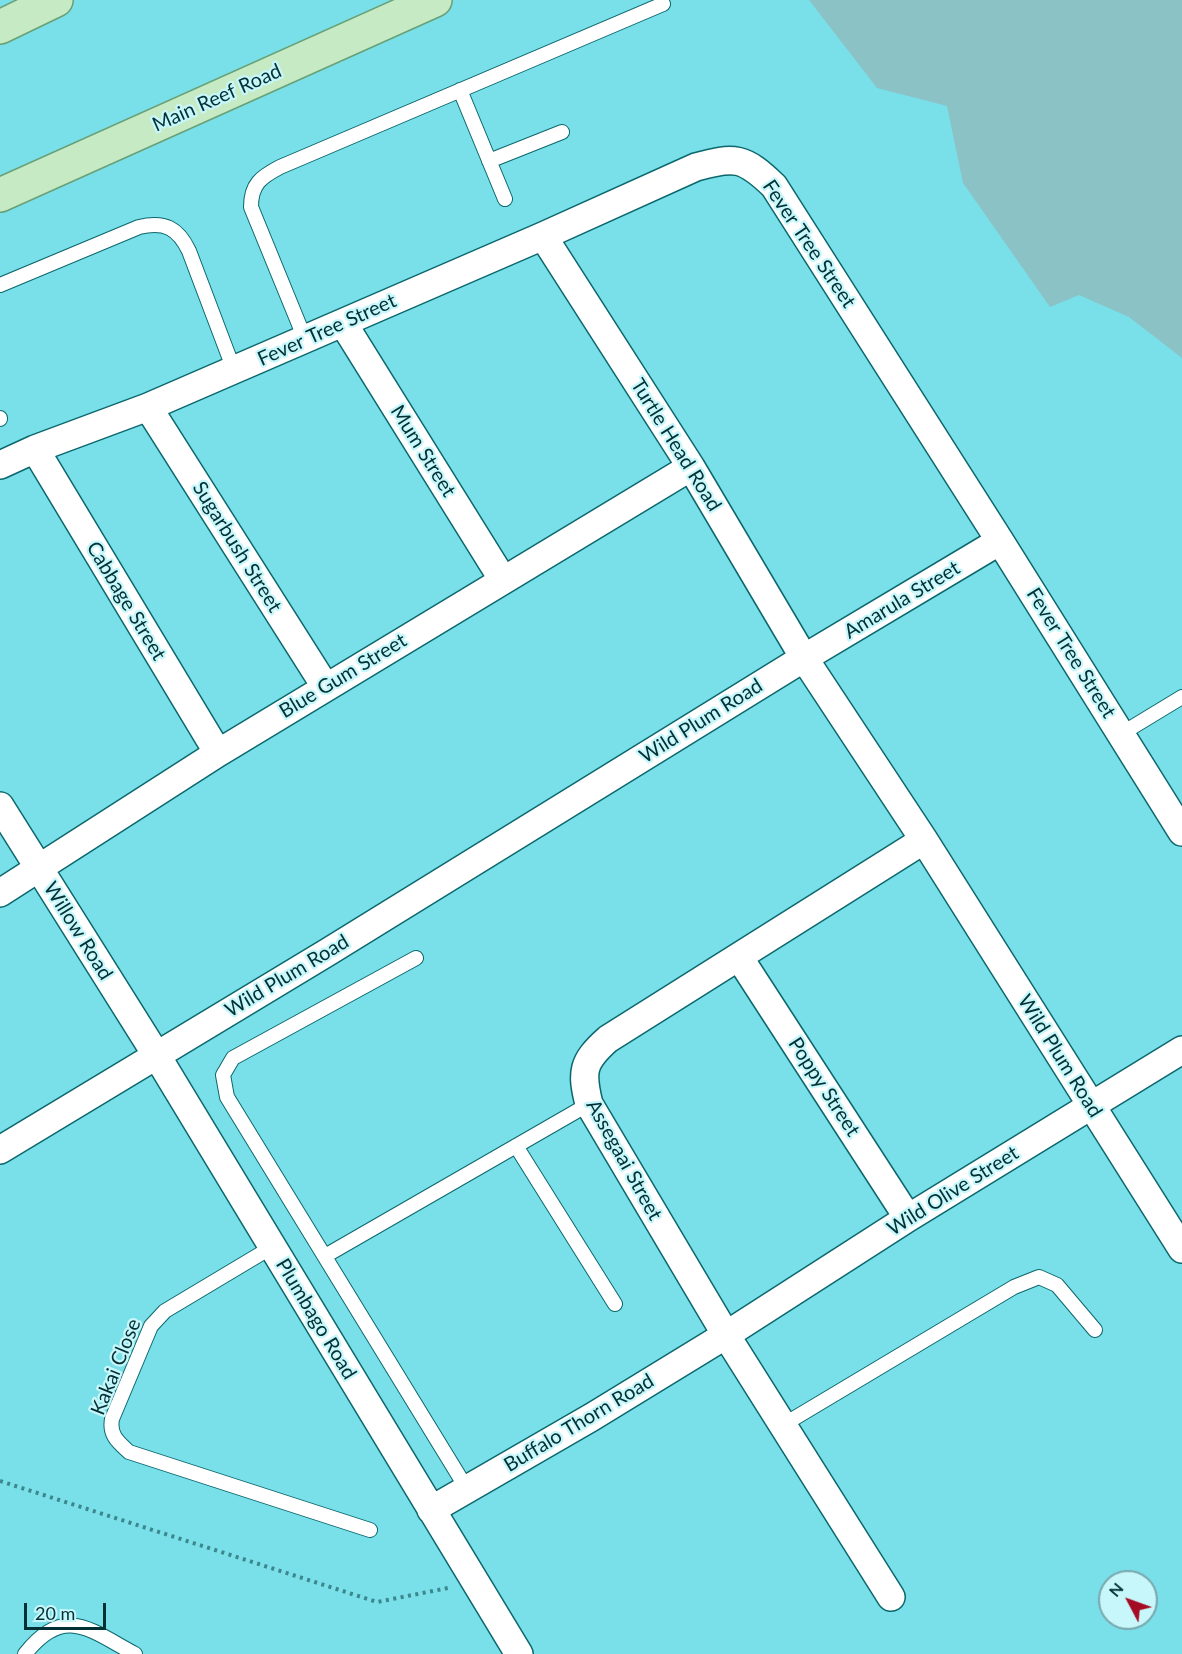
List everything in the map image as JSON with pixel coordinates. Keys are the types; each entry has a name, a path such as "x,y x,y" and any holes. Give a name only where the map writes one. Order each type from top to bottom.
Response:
{"main road":[{"path":"0,27 56,0"},
{"name":"Main Reef Road","path":"0,195 435,0"}],"street":[{"name":"Fever Tree Street","path":"0,465 35,449 148,407 696,168 723,160 741,161 759,172 774,186 1182,832"},
{"name":"Turtle Head Road","path":"543,236 691,467 804,658"},
{"name":"Mum Street","path":"343,323 503,580"},
{"name":"Sugarbush Street","path":"148,407 326,687"},
{"name":"Cabbage Street","path":"35,449 218,753"},
{"name":"Blue Gum Street","path":"0,892 218,753 691,467"},
{"name":"Amarula Street","path":"804,658 1000,541"},
{"name":"Wild Plum Road","path":"0,1150 804,658 924,840 1182,1249"},
{"name":"Willow Road","path":"0,806 157,1056"},
{"name":"Assegaai Street","path":"891,1597 726,1335 589,1104 583,1077 594,1051 608,1040 924,840"},
{"name":"Poppy Street","path":"739,957 908,1218"},
{"name":"Wild Olive Street","path":"726,1335 908,1218 1182,1050"},
{"name":"Plumbago Road","path":"157,1056 519,1654"},
{"name":"Buffalo Thorn Road","path":"431,1510 592,1417 726,1335"}],"lane":[{"path":"305,339 251,207 251,197 264,176 663,4"},
{"path":"460,90 505,199"},
{"path":"489,161 562,132"},
{"path":"0,285 139,227 153,224 170,228 184,241 189,251 234,370"},
{"path":"1121,734 1182,697"},
{"path":"416,958 233,1058 223,1075 227,1097 468,1489"},
{"path":"325,1256 589,1104"},
{"path":"516,1146 615,1304"},
{"name":"Kakai Close","path":"272,1247 165,1311 151,1326 115,1411 111,1427 113,1435 129,1452 370,1530"},
{"path":"783,1425 1014,1287 1039,1277 1057,1285 1095,1330"},
{"path":"25,1654 36,1640 50,1630 68,1624 84,1627 135,1654"}],"path":[{"path":"0,1480 377,1602 475,1583"}],"shaded area":[{"path":"809,0 1182,0 1182,358 1129,317 1079,295 1050,307 963,183 947,106 877,88"}]}
